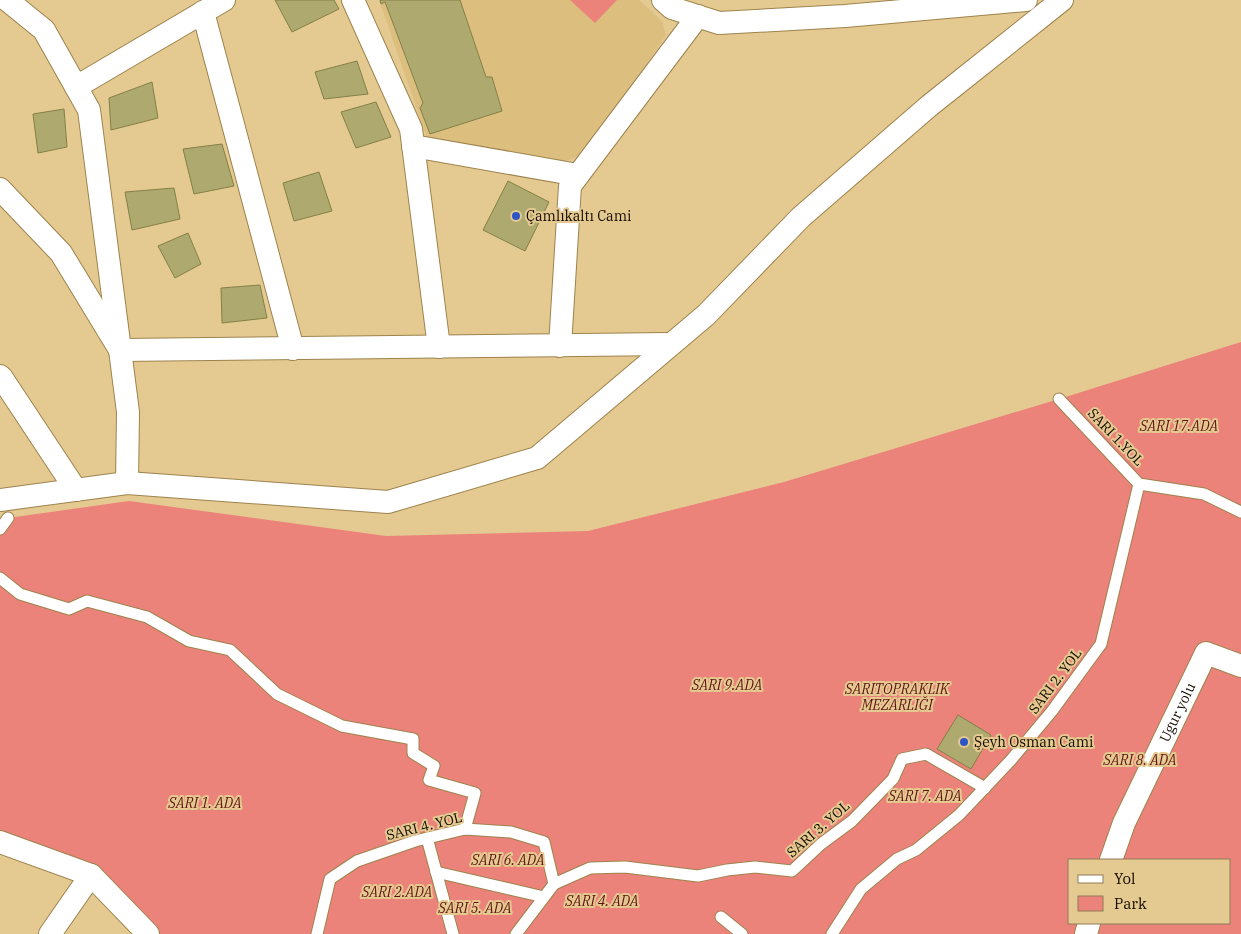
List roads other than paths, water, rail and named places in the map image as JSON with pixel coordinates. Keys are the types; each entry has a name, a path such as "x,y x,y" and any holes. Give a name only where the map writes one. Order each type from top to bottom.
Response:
{"street":[{"path":"7,0 44,30 89,110 128,412 127,483"},
{"path":"76,87 224,0"},
{"path":"353,0 411,129 439,347"},
{"path":"663,0 672,8 719,23 845,16 936,4 1026,0"},
{"path":"4,509 76,490 127,483 388,502 536,458 706,315 801,217 929,106 1062,0"},
{"path":"203,12 293,348"},
{"path":"560,346 570,186 698,16"},
{"path":"413,146 578,175"},
{"path":"0,189 61,254 120,350"},
{"path":"120,350 671,344"},
{"path":"0,376 76,490"},
{"name":"Ugur yolu","path":"1111,859 1124,823 1206,653 1241,666"},
{"path":"0,842 91,875 148,934"},
{"path":"50,934 91,875"}],"lane":[{"name":"SARI 1.YOL","path":"1059,399 1139,484 1204,494 1241,512"},
{"name":"SARI 2. YOL","path":"832,934 861,889 898,859 916,850 960,815 1011,760 1052,711 1101,644 1139,484"},
{"path":"0,529 4,509"},
{"path":"0,578 20,594 70,609 87,601 147,618 189,642 230,650 277,694 342,726 413,738 414,753 434,766 429,780 475,793 465,829"},
{"name":"SARI 3. YOL","path":"516,934 554,884 590,868 625,867 698,876 726,870 756,867 792,871 821,844 852,821 893,779 902,759 926,754 985,788"},
{"name":"SARI 4. YOL","path":"317,934 330,879 357,861 415,840 465,829 511,832 544,842 554,884"},
{"path":"427,838 453,934"},
{"path":"436,872 544,897"},
{"path":"721,917 742,934"}],"place":[{"name":"Çamlıkaltı Cami","path":"516,216"},
{"name":"Şeyh Osman Cami","path":"964,742"}],"park label":[{"name":"SARI 17.ADA","path":"1179,426"},
{"name":"SARI 9.ADA","path":"727,685"},
{"name":"SARITOPRAKLIK MEZARLIĞI","path":"897,698"},
{"name":"SARI 8. ADA","path":"1140,760"},
{"name":"SARI 7. ADA","path":"925,796"},
{"name":"SARI 1. ADA","path":"205,803"},
{"name":"SARI 6. ADA","path":"508,860"},
{"name":"SARI 2.ADA","path":"397,892"},
{"name":"SARI 4. ADA","path":"602,901"},
{"name":"SARI 5. ADA","path":"475,908"}]}
